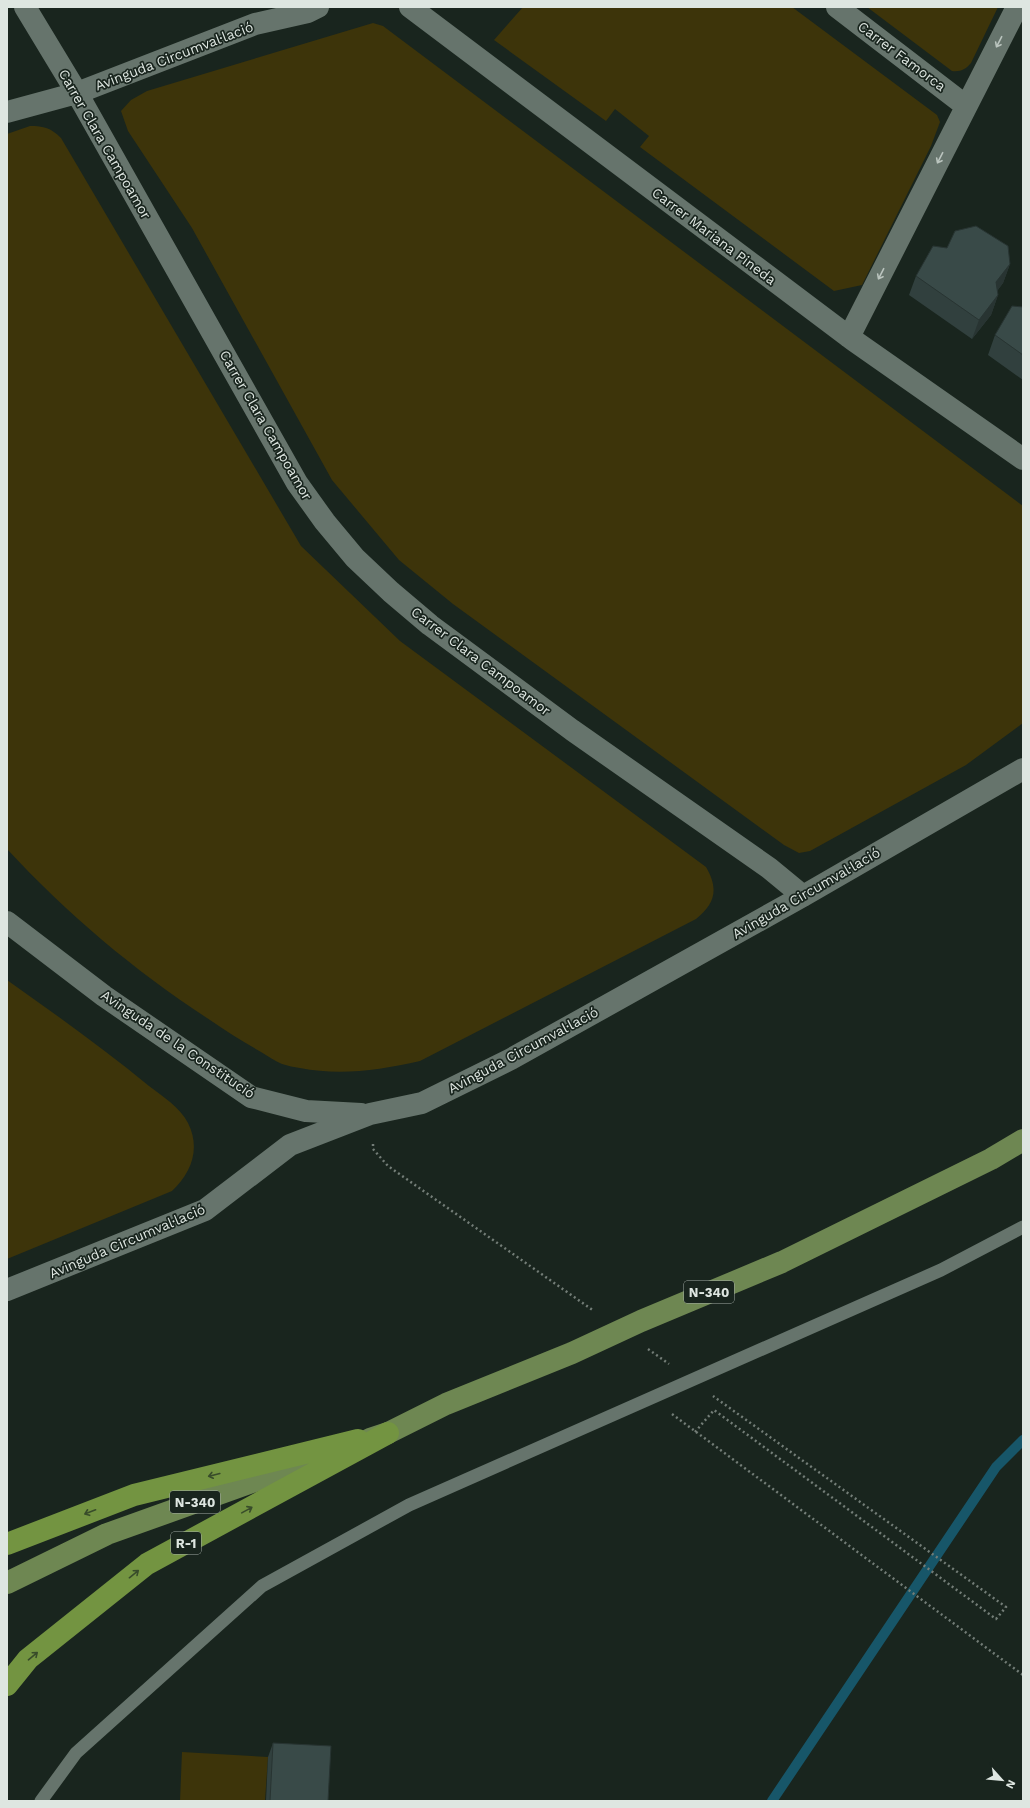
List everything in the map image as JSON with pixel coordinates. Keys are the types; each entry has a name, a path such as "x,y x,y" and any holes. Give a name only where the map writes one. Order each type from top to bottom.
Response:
{"highway":[{"path":"7,1544 134,1495 388,1433"},
{"name":"R-1","path":"7,1685 28,1659 147,1564 388,1433"}],"main road":[{"name":"N-340","path":"7,1583 107,1534 388,1433 446,1404 572,1353 641,1321 782,1262 991,1159 1023,1140"}],"street":[{"name":"Carrer Clara Campoamor","path":"25,7 77,92 297,483 325,522 355,558 390,592 430,625 572,730 769,868 803,896"},
{"name":"Avinguda Circumval·lació","path":"7,112 77,92 255,24 308,12 318,7"},
{"name":"Carrer Mariana Pineda","path":"410,7 849,337 1023,459"},
{"name":"Carrer Famorca","path":"837,7 966,106"},
{"path":"849,337 1017,7"},
{"name":"Avinguda Circumval·lació","path":"7,1290 205,1210 290,1145 370,1114 422,1103 511,1059 803,896 1023,769"},
{"name":"Avinguda de la Constitució","path":"7,922 104,996 251,1097 306,1111 370,1114"}],"lane":[{"path":"41,1801 76,1753 262,1586 409,1505 941,1270 1023,1227"}],"path":[{"path":"370,1114 373,1149 388,1166 600,1315"},
{"path":"644,1346 670,1365"},
{"path":"708,1392 1006,1607 996,1619 714,1410 695,1432 1023,1676"}],"shaded area":[{"path":"523,7 792,7 937,115 940,122 931,146 862,285 834,291 640,147 649,136 615,109 606,121 494,40"},
{"path":"867,7 998,7 971,63 963,70 952,71"},
{"path":"373,23 383,26 1023,506 1023,723 966,765 810,851 799,853 784,845 453,604 399,560 332,480 192,228 128,131 121,111 131,100 147,91"},
{"path":"30,126 47,128 61,138 301,546 400,641 706,867 713,882 713,896 707,908 696,919 420,1061 360,1071 330,1072 282,1064 242,1041 182,1001 103,941 54,897 7,849 7,134"},
{"path":"7,980 97,1045 176,1107 188,1123 194,1142 194,1151 189,1168 179,1184 172,1191 7,1259"},
{"path":"182,1752 268,1757 265,1801 180,1801"}],"building":[{"path":"976,226 1008,246 1010,264 996,282 998,295 979,320 916,276 933,246 947,248 955,231"},
{"path":"1012,306 1023,307 1023,355 995,335"},
{"path":"273,1743 331,1746 328,1801 270,1801"}],"waterway":[{"path":"772,1801 996,1467 1023,1440"}]}
